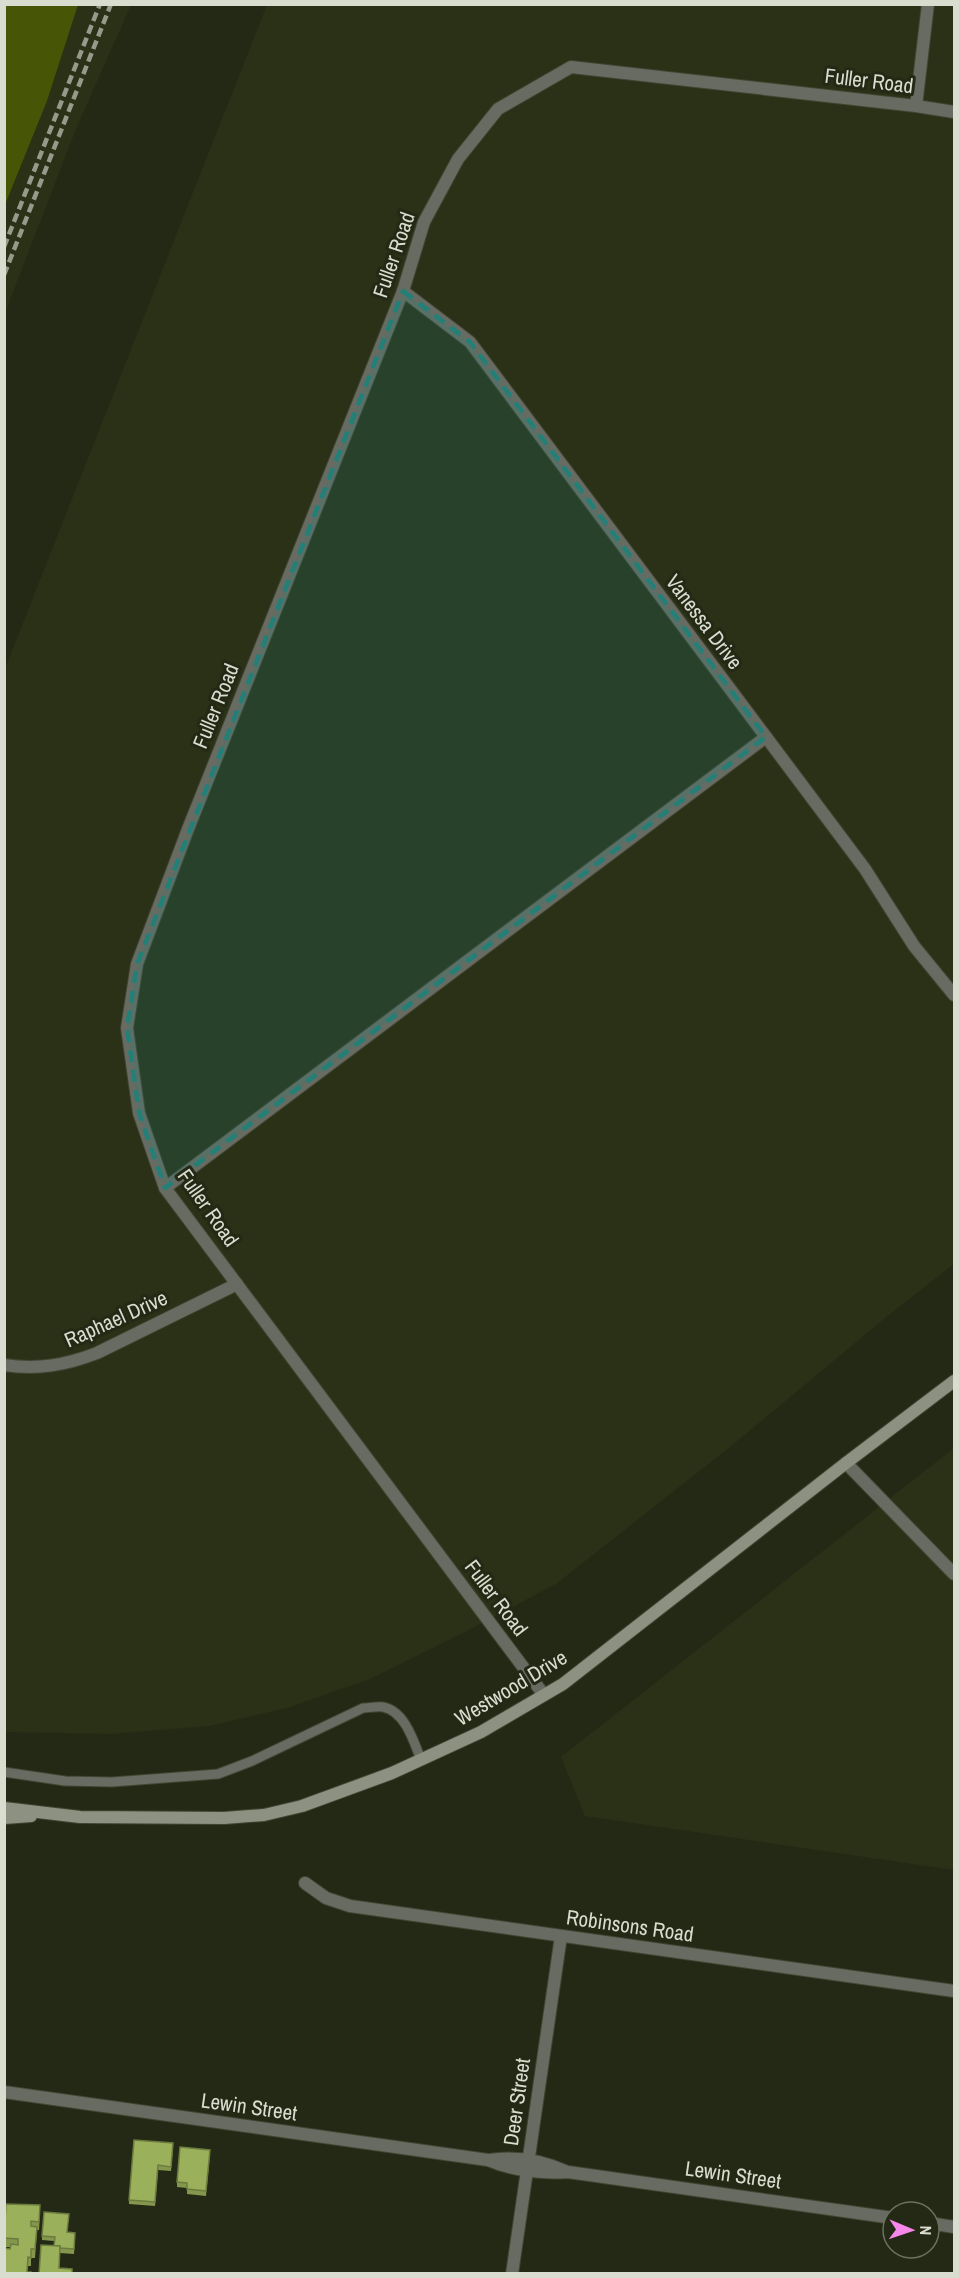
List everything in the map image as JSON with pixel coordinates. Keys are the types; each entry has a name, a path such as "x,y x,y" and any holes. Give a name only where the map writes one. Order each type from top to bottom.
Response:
{"main road":[{"name":"Westwood Drive","path":"4,1808 80,1817 169,1818 264,1815 302,1806 421,1760 481,1732 563,1684 846,1463 954,1382"},
{"path":"4,1818 63,1815"}],"street":[{"path":"916,106 928,4"},
{"name":"Fuller Road","path":"544,1695 165,1188 139,1113 127,1028 137,964 188,829 403,291 424,222 458,159 498,109 571,67 954,112"},
{"name":"Vanessa Drive","path":"403,291 470,342 865,869 914,946 954,995"},
{"path":"165,1188 766,737"},
{"name":"Raphael Drive","path":"4,1365 45,1367 76,1361 97,1353 237,1284"},
{"path":"846,1463 954,1574"},
{"name":"Robinsons Road","path":"304,1883 326,1898 350,1906 954,1991"},
{"name":"Deer Street","path":"512,2274 561,1936"},
{"name":"Lewin Street","path":"4,2092 488,2160 509,2169 528,2165 545,2174 568,2172 881,2216"}],"lane":[{"path":"4,1772 65,1780 112,1782 218,1774 252,1761 363,1708 381,1707 392,1710 408,1728 421,1760"}],"highlighted area":[{"path":"403,291 470,342 766,737 165,1188 139,1113 127,1028 137,964"}],"shaded area":[{"path":"78,5 131,5 76,129 5,313 5,205 47,101"},
{"path":"267,5 954,5 954,1264 730,1447 556,1584 370,1679 287,1708 209,1726 111,1734 5,1732 4,671"},
{"path":"954,1448 954,1870 585,1816 561,1757"}],"green space":[{"path":"5,4 78,5 47,101 5,205"}],"building":[{"path":"134,2140 173,2143 171,2167 158,2165 155,2202 129,2200"},
{"path":"180,2147 210,2150 206,2191 187,2189 187,2183 177,2182"},
{"path":"6,2204 40,2205 39,2222 31,2221 31,2226 37,2227 35,2249 31,2249 31,2258 28,2257 27,2272 31,2274 4,2274 4,2248 10,2249 11,2244 18,2245 18,2239 4,2238"},
{"path":"44,2212 69,2214 67,2232 75,2233 74,2249 54,2246 55,2237 42,2236"},
{"path":"41,2245 60,2246 59,2268 72,2269 72,2274 39,2274"}],"railway":[{"path":"4,247 100,4"},
{"path":"4,275 111,4"}]}
